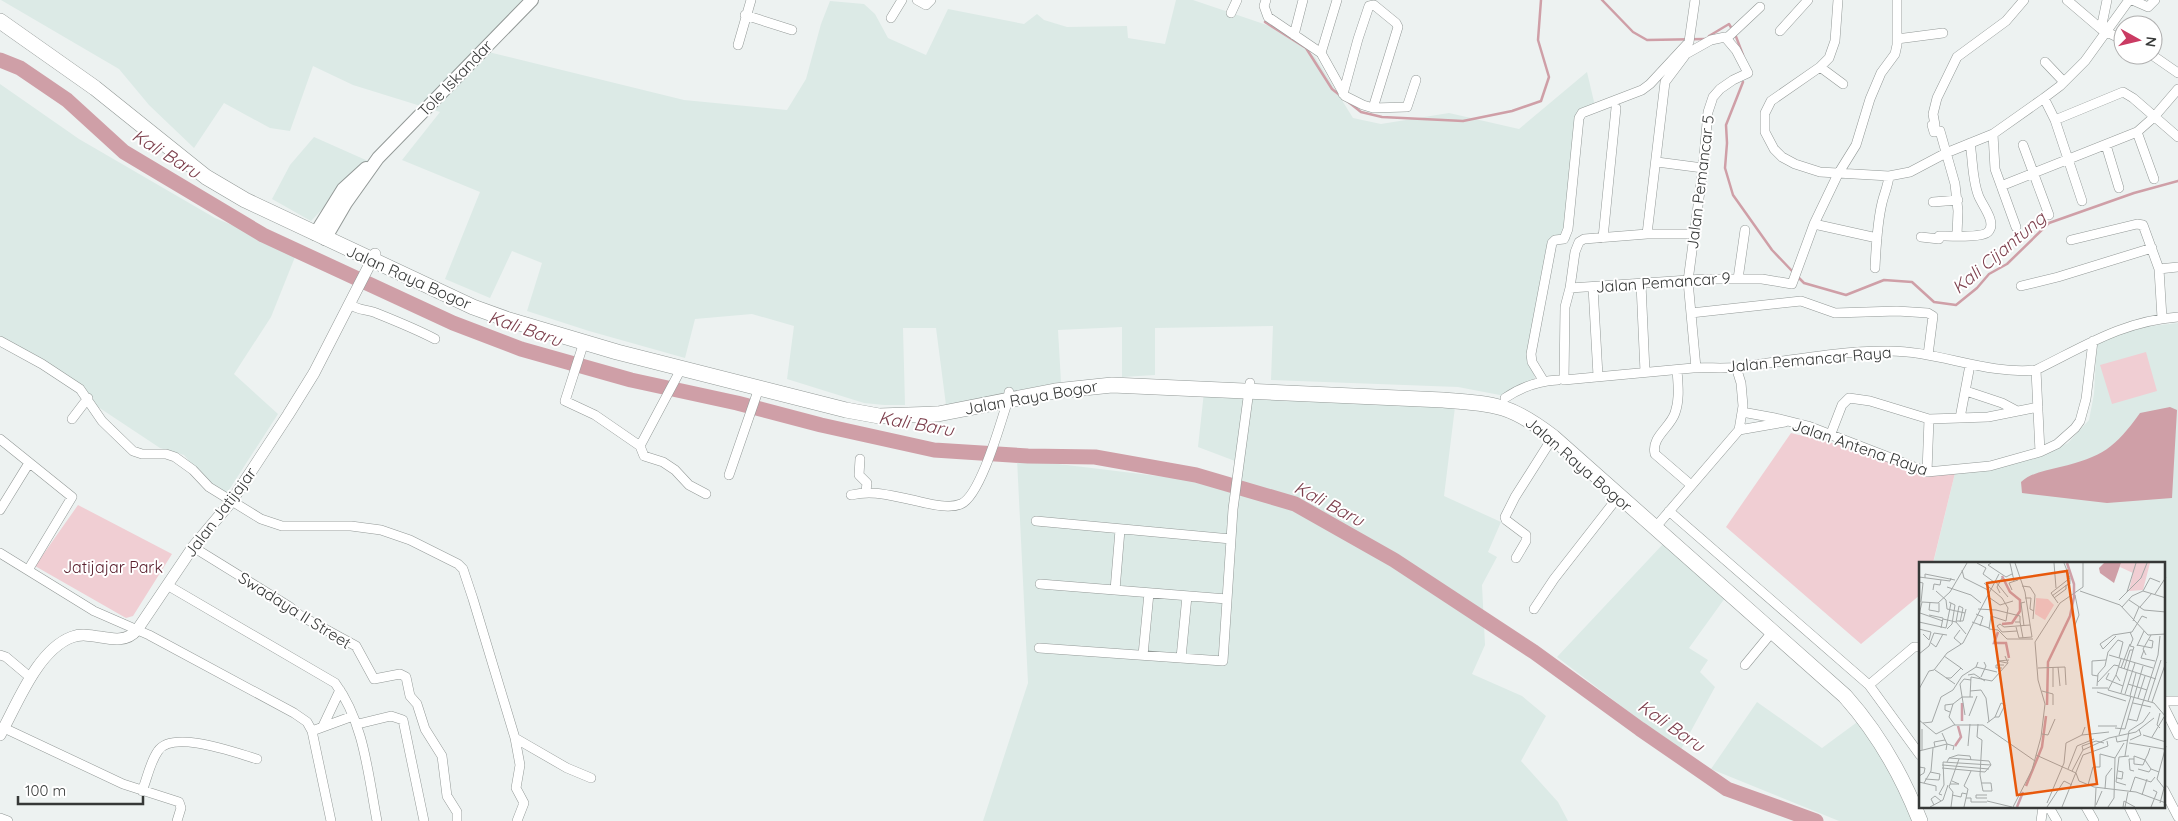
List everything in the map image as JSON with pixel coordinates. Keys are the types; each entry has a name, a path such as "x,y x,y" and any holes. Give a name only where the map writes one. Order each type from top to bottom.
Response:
{"highway":[{"name":"Jalan Raya Bogor","path":"0,12 57,50 210,170 371,262 490,313 582,348 757,395 879,416 938,414 1090,378 1250,387 1444,392 1505,398 1525,406 1661,520 1828,666 1857,695 1892,741 1919,794"},
{"name":"Jalan Raya Bogor","path":"0,21 96,88 220,186 253,204 322,233"},
{"name":"Jalan Raya Bogor","path":"371,262 555,326 675,360 852,404 889,409 919,408 1009,396"},
{"name":"Jalan Raya Bogor","path":"1250,387 1495,404 1527,418 1553,437 1618,497 1661,520 1773,631 1826,677 1863,718 1919,806"}],"main road":[{"name":"Tole Iskandar","path":"322,233 348,183 378,158 532,0"}],"street":[{"path":"738,45 751,0"},
{"path":"891,18 902,0"},
{"path":"917,0 925,5 931,0"},
{"path":"1231,13 1237,0"},
{"path":"1266,0 1264,6 1268,17 1321,53 1343,94 1354,102 1373,108 1407,107 1410,103 1416,80"},
{"path":"1294,35 1304,0"},
{"path":"1321,53 1337,0"},
{"path":"1647,234 1657,162 1661,79 1666,65 1686,47 1696,0"},
{"path":"1780,31 1808,0"},
{"path":"1838,0 1839,12 1829,58 1820,67 1770,101 1765,113 1765,132 1774,149 1782,157 1806,168 1838,174 1890,176 1910,172 1946,153 1993,134 2064,82 2085,61 2104,31 2130,0 2148,7 2155,0"},
{"path":"1738,279 1762,280 1790,285 1814,224 1838,174 1856,145 1870,99 1881,74 1894,54 1897,39 1897,0"},
{"path":"1958,235 1958,200 1955,184 1940,131 1934,132 1932,126 1935,125 1933,114 1937,98 1957,57 2006,21 2024,0"},
{"path":"2067,0 2104,31 2113,35"},
{"path":"2104,31 2107,0"},
{"path":"1343,94 1369,6 1374,4 1396,23 1398,27 1373,108"},
{"path":"1505,398 1514,392 1543,380 1532,362 1531,354 1552,243 1555,240 1564,238 1568,229 1578,118 1582,114 1642,90 1661,79 1686,54 1718,37 1730,35 1744,25 1760,7"},
{"path":"745,16 792,30"},
{"path":"1897,39 1943,32"},
{"name":"Jalan Pemancar 5","path":"1696,368 1688,281 1710,103 1720,89 1748,73 1730,35"},
{"path":"2045,62 2064,82"},
{"path":"2163,62 2177,71"},
{"path":"1820,67 1843,84"},
{"path":"2001,186 2137,132 2154,116 2178,88"},
{"path":"2055,120 2123,92 2134,98 2178,137"},
{"path":"2044,98 2055,120 2082,200"},
{"path":"1603,238 1616,108"},
{"path":"2137,132 2154,179"},
{"path":"1993,134 1995,169 2016,226"},
{"path":"1921,237 1938,239 1939,236 1983,235 1988,233 1992,225 1976,190 1970,143"},
{"path":"2023,145 2049,215"},
{"path":"2106,145 2119,188"},
{"path":"1657,162 1703,168"},
{"path":"1876,268 1876,238 1882,204 1890,176"},
{"path":"1933,202 1958,200"},
{"path":"2071,240 2140,223 2143,225 2159,269 2162,318"},
{"path":"1814,224 1876,238"},
{"name":"Jalan Pemancar 9","path":"1570,288 1738,279 1745,230"},
{"path":"1561,380 1563,318 1570,288 1575,252 1579,242 1584,239 1647,234 1694,234"},
{"path":"2021,286 2058,277 2152,248"},
{"name":"Jalan Jatijajar","path":"137,630 193,547 231,502 314,374 371,262"},
{"path":"2159,269 2178,267"},
{"path":"1641,284 1645,372"},
{"path":"1593,287 1598,376"},
{"path":"1690,313 1801,301 1835,313 1897,311 1928,313 1933,316 1928,355"},
{"path":"350,304 356,309 373,312 435,339"},
{"name":"Jalan Pemancar Raya","path":"1543,380 1696,368 1736,367 1861,352 1904,351 1970,365 2010,370 2036,370 2126,326 2162,318 2178,317"},
{"name":"Jalan Antena Raya","path":"1742,412 1808,426 1927,472 1990,466 2040,452 2056,444 2069,434 2080,421 2086,399 2093,341"},
{"path":"0,342 62,376 80,389 102,421 133,451 142,454 166,454 174,458 193,470 209,487 261,520 282,526 361,527 394,534 419,544 458,564 463,569 473,599 515,738 520,765 516,788 524,803 517,821"},
{"path":"582,348 565,400 595,415 640,446 644,456 664,462 675,470 689,485 706,494"},
{"path":"1960,418 1970,365"},
{"path":"1736,367 1741,383 1742,412 1739,430 1661,520 1869,685 1919,754"},
{"path":"1677,370 1678,395 1674,415 1655,442 1654,448 1655,454 1691,485"},
{"path":"2036,370 2040,452"},
{"path":"640,446 679,373"},
{"path":"1039,648 1223,661 1232,509 1250,387"},
{"path":"1966,391 2002,403 2017,411"},
{"path":"729,475 757,395"},
{"path":"852,494 866,491 944,506 963,503 973,494 982,476 1009,396"},
{"path":"72,419 88,398"},
{"path":"1830,436 1842,405 1849,398 1870,401 1929,419 1988,417 2038,407"},
{"path":"1927,472 1929,419"},
{"name":"Jalan Antena Raya","path":"1739,430 1785,422"},
{"path":"1516,558 1526,541 1526,535 1506,520 1505,517 1553,437"},
{"path":"0,439 72,496 28,570"},
{"path":"860,459 859,475 867,483 866,491"},
{"path":"0,510 29,463"},
{"path":"1534,609 1554,579 1618,497"},
{"path":"1036,521 1231,540"},
{"path":"1115,590 1120,530"},
{"name":"Swadaya II Street","path":"193,547 290,607 301,616 356,646 374,679 400,674 406,676 410,696 417,704 425,729 442,756 447,796 457,812 457,821"},
{"path":"0,554 94,611 137,630 294,713 306,722 312,731 331,821"},
{"path":"1040,584 1227,599"},
{"path":"167,586 325,675 335,683 356,720 377,821"},
{"path":"1144,655 1149,593"},
{"path":"1182,658 1187,596"},
{"path":"137,630 128,638 119,639 85,635 70,638 52,651 31,678 2,731 142,791 180,802 182,808 177,821"},
{"path":"1746,665 1773,631"},
{"path":"1869,685 1914,647 1919,647"},
{"path":"0,655 6,657 31,678"},
{"path":"323,726 340,690"},
{"path":"2166,711 2178,734"},
{"path":"312,731 323,726 356,720 391,716 403,720 424,821"},
{"path":"515,738 567,768 591,778"},
{"path":"142,791 158,750 169,742 203,744 257,760"},
{"path":"2174,799 2178,816"},
{"path":"2041,821 2043,808"},
{"path":"2050,808 2057,821"},
{"path":"2087,808 2094,821"},
{"path":"2130,808 2136,821"},
{"path":"0,818 8,821"}],"shaded area":[{"path":"1,0 526,0 476,49 684,100 787,110 806,79 821,24 830,1 864,4 875,14 888,38 926,55 948,9 1024,24 1037,14 1044,20 1067,27 1127,26 1128,38 1165,44 1176,0 1193,0 1282,30 1315,57 1353,118 1381,124 1449,113 1519,129 1587,72 1595,106 1579,122 1570,240 1554,240 1530,353 1536,385 1505,396 1458,387 1271,380 1273,326 1155,328 1155,375 1122,377 1122,327 1058,330 1061,382 946,405 936,328 903,328 905,405 884,405 864,403 787,379 794,326 752,314 695,319 685,358 527,311 542,263 512,251 490,298 445,279 480,192 402,160 440,112 353,85 313,66 290,131 270,128 224,103 194,148 149,105 119,69"},
{"path":"0,84 79,139 215,218 297,252 271,317 234,374 278,414 227,493 203,477 184,455 160,448 0,342"},
{"path":"314,137 368,161 311,221 272,199 290,165"},
{"path":"2178,323 2178,696 2166,696 2166,562 1933,562 1955,473 2039,457 2068,443 2089,420 2094,394 2097,340 2116,330"},
{"path":"1204,392 1455,407 1444,496 1501,522 1488,552 1497,557 1482,585 1485,645 1472,674 1522,696 1546,716 1521,761 1558,802 1568,821 983,821 1028,683 1017,459 1232,485 1235,461 1198,447"},
{"path":"2170,407 2177,410 2172,498 2107,503 2022,493 2021,482 2030,476 2097,455 2115,443 2140,413"},
{"path":"1664,543 1725,598 1689,648 1708,660 1700,672 1715,687 1680,751 1557,657"},
{"path":"1757,702 1822,748 1860,720 1878,744 1916,821 1839,821 1711,769"}],"green space":[{"path":"2146,352 2157,391 2112,404 2100,365"},
{"path":"1791,433 1955,473 1933,562 1919,562 1919,596 1861,644 1726,527"},
{"name":"Jatijajar Park","path":"78,505 172,554 133,616 126,618 35,566"}],"waterway":[{"name":"Kali Cijantung","path":"1265,22 1306,48 1332,89 1361,112 1382,117 1463,121 1512,111 1541,101 1549,77 1538,40 1541,0"},
{"name":"Kali Cijantung","path":"1602,0 1633,32 1647,40 1705,39"},
{"name":"Kali Cijantung","path":"1709,36 1729,24 1732,29"},
{"name":"Kali Cijantung","path":"1735,34 1743,55"},
{"name":"Kali Baru","path":"0,60 20,68 67,100 124,152 263,235 453,323 521,349 631,380 934,450 1028,456 1095,457 1196,475 1295,504 1394,560 1534,652 1727,789 1816,821"},
{"name":"Kali Cijantung","path":"1743,82 1726,125 1725,168 1733,195 1772,250 1793,272"},
{"name":"Kali Cijantung","path":"1797,276 1804,283 1846,295 1884,280 1912,282 1934,302 1956,305 1977,288 1989,274 2007,264 2049,223 2134,193 2178,181"}]}
